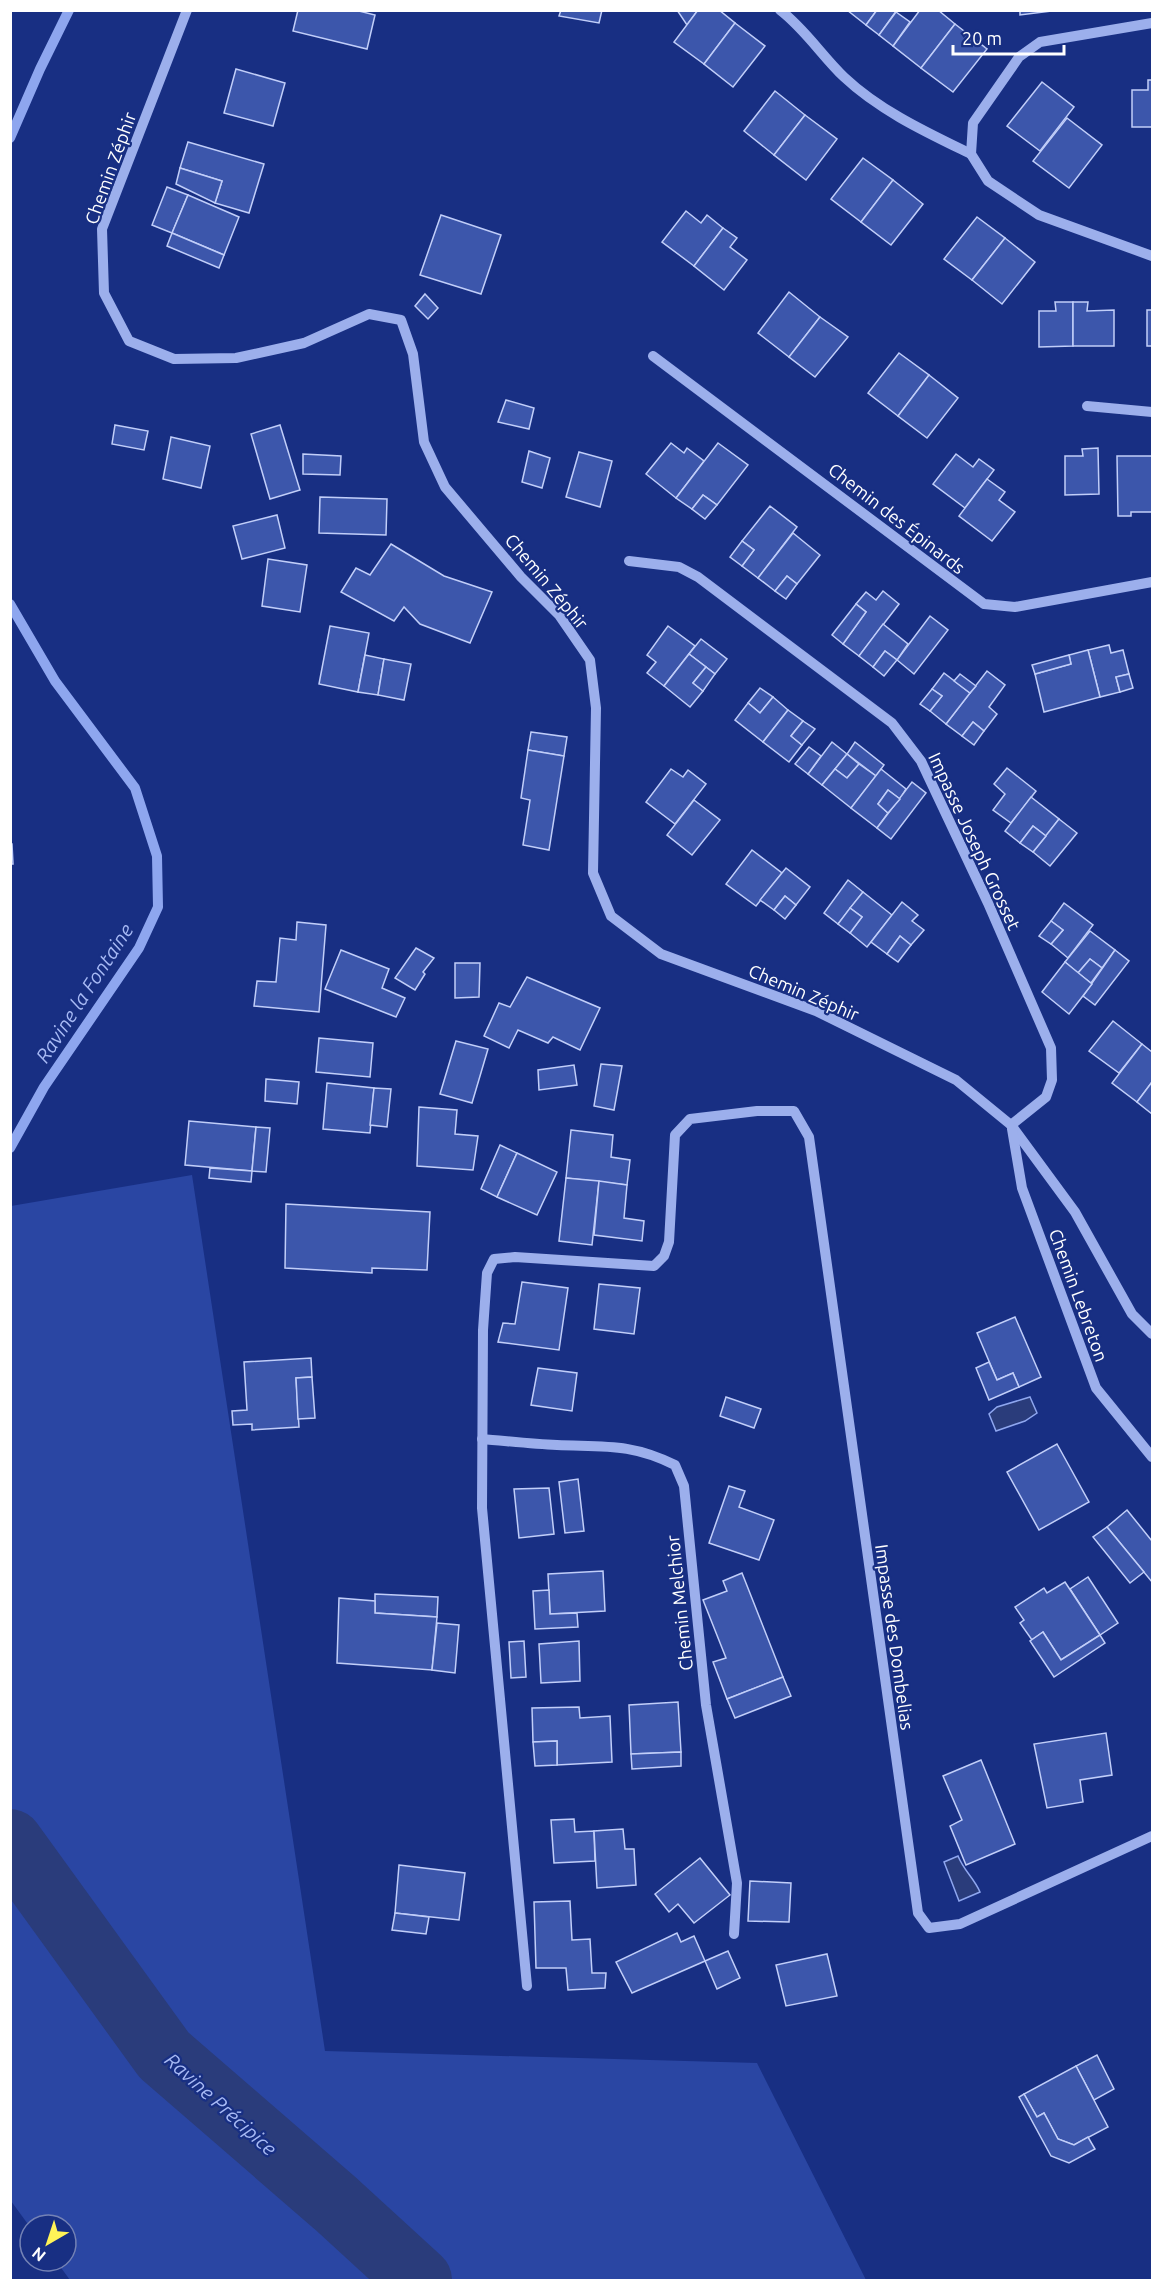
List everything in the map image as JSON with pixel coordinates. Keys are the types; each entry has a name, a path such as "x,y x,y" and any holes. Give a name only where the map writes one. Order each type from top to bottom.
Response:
{"street":[{"name":"Chemin Zéphir","path":"187,10 102,229 104,293 129,341 174,359 236,358 304,343 369,314 402,320 413,354 424,442 445,487 521,576 559,615 590,660 596,708 593,873 610,916 661,954 816,1011 956,1080 1011,1125 1075,1212 1132,1314 1152,1334"},
{"path":"780,10 845,78 890,111 927,133 972,154"},
{"path":"1152,23 1040,42 1019,57 974,123 972,154 988,182 1039,215 1152,256"},
{"name":"Chemin des Épinards","path":"653,356 984,604 1015,607 1152,582"},
{"path":"1087,406 1152,412"},
{"name":"Impasse Joseph Grosset","path":"629,561 679,567 698,577 892,723 921,761 988,903 1051,1048 1052,1080 1046,1097 1011,1125"},
{"name":"Impasse des Dombelias","path":"483,1439 486,1284 487,1273 494,1259 515,1257 654,1266 664,1256 669,1242 675,1136 690,1119 757,1111 794,1111 809,1137 918,1913 929,1928 960,1924 1152,1836"},
{"name":"Chemin Lebreton","path":"1011,1125 1022,1188 1096,1388 1152,1457"},
{"path":"483,1439 482,1508 527,1986"},
{"name":"Chemin Melchior","path":"483,1439 556,1445 625,1447 652,1453 675,1465 684,1486 706,1705 737,1883 734,1934"}],"shaded area":[{"path":"192,1175 325,2051 757,2063 866,2280 70,2280 65,2273 78,2273 78,2213 20,2213 11,2201 11,1206"},
{"path":"1030,1397 1037,1413 1025,1421 996,1431 989,1414 997,1407"},
{"path":"958,1856 980,1892 959,1901 944,1862"}],"building":[{"path":"298,10 355,10 375,15 367,49 293,31"},
{"path":"561,10 602,10 599,23 559,16"},
{"path":"677,10 698,10 687,25"},
{"path":"698,10 719,10 735,23 704,64 674,42"},
{"path":"847,10 877,10 866,25"},
{"path":"877,10 897,10 879,35 866,25"},
{"path":"920,10 938,10 955,24 921,68 893,46"},
{"path":"1020,10 1051,10 1051,11 1020,15"},
{"path":"896,12 910,22 893,46 879,35"},
{"path":"735,23 765,46 733,87 704,64"},
{"path":"955,24 987,49 953,92 921,68"},
{"path":"236,69 285,83 273,126 224,113"},
{"path":"1148,80 1152,80 1152,127 1132,127 1132,90 1148,90"},
{"path":"1042,82 1074,107 1040,151 1007,126"},
{"path":"775,91 805,115 774,155 744,131"},
{"path":"805,115 837,139 806,180 774,155"},
{"path":"1067,118 1102,145 1069,188 1033,161"},
{"path":"188,142 264,164 249,213 215,203 222,181 180,168"},
{"path":"863,158 893,180 861,222 831,199"},
{"path":"180,168 222,181 215,203 176,184"},
{"path":"893,180 923,204 891,245 861,222"},
{"path":"167,187 188,195 172,233 152,225"},
{"path":"188,195 239,217 224,255 172,233"},
{"path":"686,211 701,223 707,215 723,228 694,266 662,242"},
{"path":"441,215 501,235 481,294 420,275"},
{"path":"977,217 1005,238 972,280 944,259"},
{"path":"723,228 737,238 730,247 747,260 724,290 694,266"},
{"path":"172,233 224,255 219,268 167,246"},
{"path":"1005,238 1035,262 1002,304 972,280"},
{"path":"789,292 820,317 789,357 758,333"},
{"path":"425,294 438,308 428,319 415,306"},
{"path":"1055,302 1073,302 1073,346 1039,347 1039,311 1056,311"},
{"path":"1073,302 1088,302 1087,311 1114,310 1114,346 1073,346"},
{"path":"1147,310 1152,310 1152,346 1147,346"},
{"path":"820,317 848,337 815,377 789,357"},
{"path":"899,353 929,375 898,416 868,393"},
{"path":"929,375 958,398 927,438 898,416"},
{"path":"506,400 534,408 529,429 498,422"},
{"path":"115,425 148,431 144,450 112,444"},
{"path":"280,425 300,490 270,499 251,434"},
{"path":"171,437 210,446 201,488 163,479"},
{"path":"671,443 684,453 687,448 704,461 676,498 646,474"},
{"path":"718,443 748,465 717,505 703,495 692,509 676,498"},
{"path":"1098,448 1099,494 1065,495 1065,456 1083,456 1082,449"},
{"path":"529,451 550,458 542,488 522,482"},
{"path":"579,452 612,461 600,507 566,497"},
{"path":"303,454 341,456 340,475 303,474"},
{"path":"956,454 973,467 979,459 994,470 965,508 933,484"},
{"path":"1117,456 1152,456 1152,512 1131,512 1131,516 1118,516"},
{"path":"987,479 1005,492 999,500 1015,512 992,541 959,516"},
{"path":"703,495 717,505 705,519 692,509"},
{"path":"320,497 387,499 386,535 319,533"},
{"path":"770,506 797,527 758,578 742,566 754,550 742,541"},
{"path":"277,515 285,548 242,559 233,526"},
{"path":"793,533 820,555 797,584 787,576 775,591 758,578"},
{"path":"742,541 754,550 742,566 730,557"},
{"path":"391,544 444,576 492,592 470,643 420,624 404,607 394,621 341,592 356,568 370,575"},
{"path":"268,559 307,565 300,612 262,606"},
{"path":"787,576 797,584 786,599 775,591"},
{"path":"883,591 899,604 859,656 843,644 866,612 856,604 866,592 876,600"},
{"path":"856,604 866,612 843,644 832,635"},
{"path":"930,616 948,630 914,674 897,660"},
{"path":"883,624 908,644 897,660 885,651 873,667 859,656"},
{"path":"330,626 369,633 358,692 319,684"},
{"path":"668,626 695,646 664,686 647,673 656,662 647,655"},
{"path":"701,639 727,659 715,674 689,654"},
{"path":"1109,645 1111,653 1123,650 1129,674 1116,677 1120,692 1100,697 1088,650"},
{"path":"1088,650 1100,697 1044,712 1035,674 1071,664 1069,655"},
{"path":"885,651 897,660 884,676 873,667"},
{"path":"689,654 706,667 693,683 703,691 690,707 664,686"},
{"path":"365,655 384,659 378,695 358,692"},
{"path":"1069,655 1071,664 1035,674 1032,665"},
{"path":"384,659 411,664 404,700 378,695"},
{"path":"706,667 715,674 703,691 693,683"},
{"path":"987,671 1005,685 989,707 997,714 984,731 973,722 962,736 946,724"},
{"path":"944,673 970,693 946,724 930,711 942,696 932,689"},
{"path":"960,674 976,686 970,693 954,681"},
{"path":"1129,674 1133,688 1120,692 1116,677"},
{"path":"760,688 773,697 760,713 748,703"},
{"path":"932,689 942,696 930,711 920,704"},
{"path":"773,697 788,710 763,742 735,720 748,703 760,713"},
{"path":"788,710 803,721 791,736 802,745 789,762 763,742"},
{"path":"803,721 815,729 802,745 791,736"},
{"path":"973,722 984,731 974,745 962,736"},
{"path":"531,732 567,737 564,756 528,750"},
{"path":"832,742 847,754 822,785 808,774"},
{"path":"855,742 884,765 876,776 847,754"},
{"path":"809,747 821,756 808,774 795,764"},
{"path":"528,750 564,756 549,850 523,845 530,800 521,798"},
{"path":"847,754 859,764 847,778 835,769"},
{"path":"859,764 876,776 851,808 822,785 835,769 847,778"},
{"path":"1007,768 1036,791 1011,823 993,810 1005,794 994,784"},
{"path":"671,769 683,777 688,770 706,784 675,824 646,802"},
{"path":"881,769 906,789 900,799 888,790 878,804 888,813 877,828 851,808"},
{"path":"912,782 926,793 891,839 877,828"},
{"path":"888,790 900,799 888,813 878,804"},
{"path":"1031,797 1059,819 1046,836 1033,826 1020,843 1005,831"},
{"path":"694,800 720,820 692,855 667,835"},
{"path":"1059,819 1077,833 1050,866 1033,852"},
{"path":"1033,826 1046,836 1033,852 1020,843"},
{"path":"10,844 12,844 13,864 10,864"},
{"path":"752,850 782,873 756,906 726,884"},
{"path":"786,868 810,887 796,905 785,896 774,910 760,900"},
{"path":"848,880 863,892 838,924 824,913"},
{"path":"863,892 892,915 867,947 850,933 862,917 850,908"},
{"path":"785,896 796,905 785,919 774,910"},
{"path":"902,902 918,915 912,921 924,930 911,945 900,936 887,954 871,942"},
{"path":"1064,903 1093,925 1068,958 1051,944 1063,930 1051,921"},
{"path":"850,908 862,917 850,933 838,924"},
{"path":"1051,921 1063,930 1051,944 1039,936"},
{"path":"297,922 326,925 319,1012 254,1006 257,981 276,982 280,938 296,940"},
{"path":"1090,931 1115,950 1102,968 1090,959 1078,973 1065,962"},
{"path":"900,936 911,945 898,962 887,954"},
{"path":"416,948 434,958 423,972 425,974 415,990 395,978"},
{"path":"341,950 389,969 382,988 405,998 396,1017 325,989"},
{"path":"1115,950 1129,961 1095,1005 1083,996"},
{"path":"1090,959 1102,968 1091,983 1078,973"},
{"path":"1065,962 1092,984 1069,1014 1042,992"},
{"path":"455,963 480,963 479,997 455,998"},
{"path":"527,977 600,1008 580,1050 553,1037 548,1043 518,1030 509,1048 484,1036 499,1003 510,1007"},
{"path":"1113,1021 1142,1044 1119,1073 1089,1051"},
{"path":"319,1038 373,1043 370,1077 316,1072"},
{"path":"456,1041 488,1049 472,1103 440,1094"},
{"path":"1142,1044 1152,1052 1152,1082 1137,1102 1112,1083"},
{"path":"601,1064 622,1066 614,1110 594,1106"},
{"path":"574,1065 577,1085 539,1090 538,1070"},
{"path":"266,1079 299,1082 297,1104 265,1101"},
{"path":"1152,1082 1152,1114 1137,1102"},
{"path":"327,1083 374,1088 370,1133 323,1129"},
{"path":"374,1088 391,1089 387,1127 370,1125"},
{"path":"419,1107 457,1110 455,1134 478,1136 473,1170 417,1166"},
{"path":"189,1121 256,1127 252,1171 185,1165"},
{"path":"256,1127 270,1128 266,1172 252,1171"},
{"path":"571,1130 613,1135 611,1157 630,1160 627,1185 566,1178"},
{"path":"500,1145 517,1153 497,1197 481,1189"},
{"path":"517,1153 557,1172 537,1215 497,1197"},
{"path":"210,1168 252,1171 251,1182 209,1178"},
{"path":"566,1178 599,1181 592,1245 559,1241"},
{"path":"599,1181 627,1185 624,1218 644,1221 642,1241 594,1235"},
{"path":"286,1204 430,1212 427,1270 372,1268 372,1273 285,1268"},
{"path":"522,1282 568,1288 559,1350 498,1342 503,1323 515,1324"},
{"path":"599,1284 640,1288 634,1334 594,1329"},
{"path":"1015,1317 1041,1377 1019,1387 1013,1373 997,1380 977,1333"},
{"path":"311,1358 312,1377 296,1378 299,1427 252,1430 252,1424 233,1425 232,1411 247,1410 244,1362"},
{"path":"989,1362 997,1380 1013,1373 1019,1387 989,1400 976,1368"},
{"path":"538,1368 577,1373 572,1411 531,1405"},
{"path":"312,1377 315,1418 298,1419 296,1378"},
{"path":"726,1397 761,1409 754,1428 720,1416"},
{"path":"1057,1444 1089,1502 1039,1530 1007,1472"},
{"path":"578,1479 584,1531 565,1533 559,1482"},
{"path":"729,1486 745,1491 739,1507 774,1520 759,1560 709,1543"},
{"path":"549,1488 554,1534 519,1538 514,1489"},
{"path":"1127,1510 1152,1541 1152,1582 1107,1527"},
{"path":"1107,1527 1144,1572 1130,1583 1093,1537"},
{"path":"603,1571 605,1611 550,1614 548,1574"},
{"path":"742,1573 783,1677 727,1699 713,1662 726,1658 703,1600 727,1591 723,1581"},
{"path":"1088,1577 1118,1623 1100,1635 1070,1589"},
{"path":"1065,1582 1100,1635 1061,1660 1043,1632 1032,1640 1020,1623 1024,1620 1015,1607 1044,1588 1047,1593"},
{"path":"549,1590 550,1614 577,1613 578,1627 535,1629 533,1591"},
{"path":"375,1594 438,1597 437,1617 375,1613"},
{"path":"339,1598 375,1601 375,1613 437,1617 432,1670 337,1663"},
{"path":"437,1623 459,1625 455,1673 432,1670"},
{"path":"1043,1632 1061,1660 1100,1635 1105,1643 1054,1677 1030,1641"},
{"path":"524,1641 526,1677 511,1678 509,1642"},
{"path":"579,1641 580,1681 541,1683 539,1644"},
{"path":"783,1677 791,1696 735,1718 727,1699"},
{"path":"678,1702 681,1752 631,1754 629,1705"},
{"path":"579,1707 580,1718 610,1716 612,1762 557,1765 557,1741 533,1742 532,1708"},
{"path":"1106,1733 1112,1775 1080,1780 1083,1802 1047,1808 1034,1744"},
{"path":"557,1741 557,1765 535,1766 533,1742"},
{"path":"681,1752 681,1766 632,1769 631,1754"},
{"path":"981,1760 1015,1844 966,1865 950,1826 962,1820 943,1776"},
{"path":"574,1819 575,1832 594,1831 595,1861 554,1863 551,1820"},
{"path":"623,1829 625,1849 634,1849 636,1885 597,1888 594,1831"},
{"path":"700,1858 730,1895 694,1923 678,1904 669,1912 655,1894"},
{"path":"399,1865 465,1873 459,1920 395,1913"},
{"path":"750,1881 791,1883 789,1922 748,1921"},
{"path":"570,1901 572,1940 590,1939 592,1973 606,1973 605,1988 568,1990 566,1968 536,1968 534,1902"},
{"path":"395,1913 429,1917 426,1934 392,1930"},
{"path":"677,1933 681,1942 694,1936 705,1961 632,1993 616,1962"},
{"path":"728,1951 740,1978 717,1989 705,1961"},
{"path":"827,1954 837,1996 786,2006 776,1965"},
{"path":"1097,2055 1114,2089 1094,2100 1076,2066"},
{"path":"1076,2066 1108,2127 1074,2145 1058,2139 1044,2113 1037,2117 1024,2094"},
{"path":"1024,2094 1037,2117 1044,2113 1058,2139 1074,2145 1088,2137 1095,2149 1069,2163 1051,2156 1019,2097"}],"waterway":[{"name":"Ravine la Fontaine","path":"10,138 69,10"},
{"name":"Ravine la Fontaine","path":"10,604 55,681 135,788 157,856 158,907 139,948 44,1087 10,1148"},
{"name":"Ravine Précipice","path":"10,1842 164,2055 336,2204 419,2280"}]}
